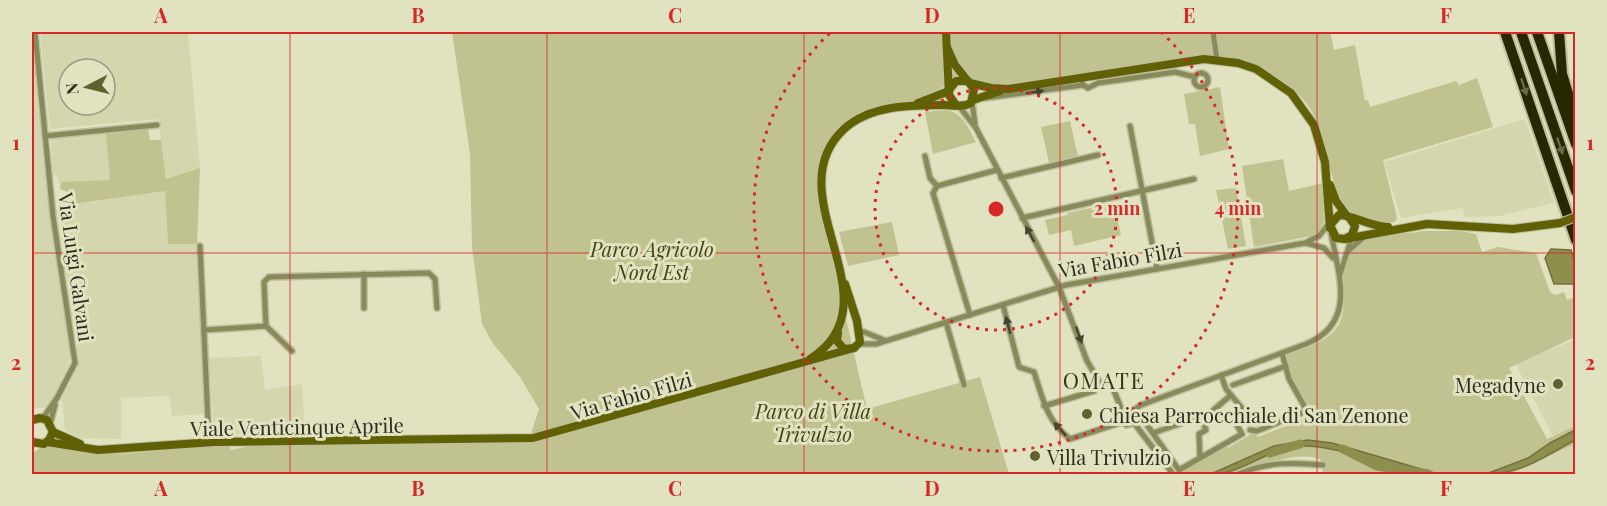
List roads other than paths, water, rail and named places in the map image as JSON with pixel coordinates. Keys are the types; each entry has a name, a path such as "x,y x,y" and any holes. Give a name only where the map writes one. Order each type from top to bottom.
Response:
{"highway":[{"path":"1505,32 1575,240"},
{"path":"1521,32 1575,190"},
{"path":"1537,32 1575,144"},
{"path":"1559,32 1562,74 1575,120"}],"street":[{"name":"Via Luigi Galvani","path":"35,32 53,216 75,357 73,370 43,418"},
{"path":"946,32 950,99 976,128 1059,287 1091,371 1100,383 1112,386 1123,412 1123,422"},
{"path":"1213,32 1217,60"},
{"path":"947,47 960,71 975,91 976,128"},
{"path":"975,100 1197,60 1217,60 1256,69 1279,82 1298,100 1316,129 1335,198 1354,224 1348,237 1344,257 1340,281 1340,308 1330,330 1319,339 1141,405 1134,413 1134,423 1173,474"},
{"path":"947,65 960,71"},
{"path":"1082,81 1088,88 1098,83 1174,72 1195,77"},
{"path":"840,274 849,293 861,337 857,346 847,349 839,345 844,306 840,274 821,187 824,160 840,133 856,119 911,105 949,90 956,81 1008,89"},
{"path":"911,105 957,105 1008,89 1082,81"},
{"path":"45,136 157,125"},
{"path":"1130,126 1157,269"},
{"path":"1001,178 1098,155"},
{"path":"925,156 930,178 937,186"},
{"path":"970,315 933,193 937,186 997,170"},
{"path":"1327,175 1333,242 1340,281"},
{"path":"1022,218 1194,179"},
{"path":"1331,225 1348,217"},
{"name":"Via Fabio Filzi","path":"1348,217 1373,226 1398,227 1441,223 1516,229 1560,223 1575,217"},
{"path":"1331,225 1336,238 1348,237"},
{"name":"Via Fabio Filzi","path":"1307,243 1331,225"},
{"name":"Via Fabio Filzi","path":"474,440 512,440 548,435 795,366 857,346 873,344 1059,287 1307,243 1333,242 1398,227"},
{"path":"1344,257 1355,243 1366,236"},
{"path":"1307,243 1328,250 1337,268"},
{"path":"200,246 209,442"},
{"path":"292,351 266,326 264,282 266,279 429,273 435,279 437,308"},
{"path":"364,274 364,309"},
{"path":"1003,305 1019,367 1032,370 1047,414 1070,439 1123,422 1128,425 1134,423"},
{"path":"946,322 964,385"},
{"path":"839,331 851,325 873,338 885,340"},
{"path":"204,330 266,326"},
{"name":"Via Fabio Filzi","path":"795,366 818,354 839,331"},
{"path":"1250,430 1257,431 1307,411 1282,353"},
{"path":"1233,385 1286,366"},
{"path":"1123,412 1134,413 1142,418 1179,470 1242,434 1234,420 1246,413 1231,395 1221,375"},
{"path":"1044,406 1095,391 1100,383"},
{"path":"1153,433 1209,414 1231,395"},
{"name":"Via Luigi Galvani","path":"51,428 57,398"},
{"path":"1200,458 1199,434 1206,430 1201,417"},
{"path":"32,419 43,418"},
{"name":"Viale Venticinque Aprile","path":"43,418 51,428 79,444 121,448"},
{"path":"32,452 44,443 51,428"},
{"name":"Viale Venticinque Aprile","path":"32,442 93,450 209,442 474,440"},
{"path":"1238,474 1273,463 1323,465"}],"waterway":[{"path":"1270,453 1300,444"},
{"path":"1343,449 1377,466 1428,474"}],"place":[{"name":"Megadyne","path":"1558,384"},
{"name":"Chiesa Parrocchiale di San Zenone","path":"1087,414"},
{"name":"Villa Trivulzio","path":"1035,456"}],"district":[{"name":"OMATE","path":"1104,380"}],"park label":[{"name":"Parco Agricolo Nord Est","path":"652,260"},
{"name":"Parco di Villa Trivulzio","path":"813,422"}]}
